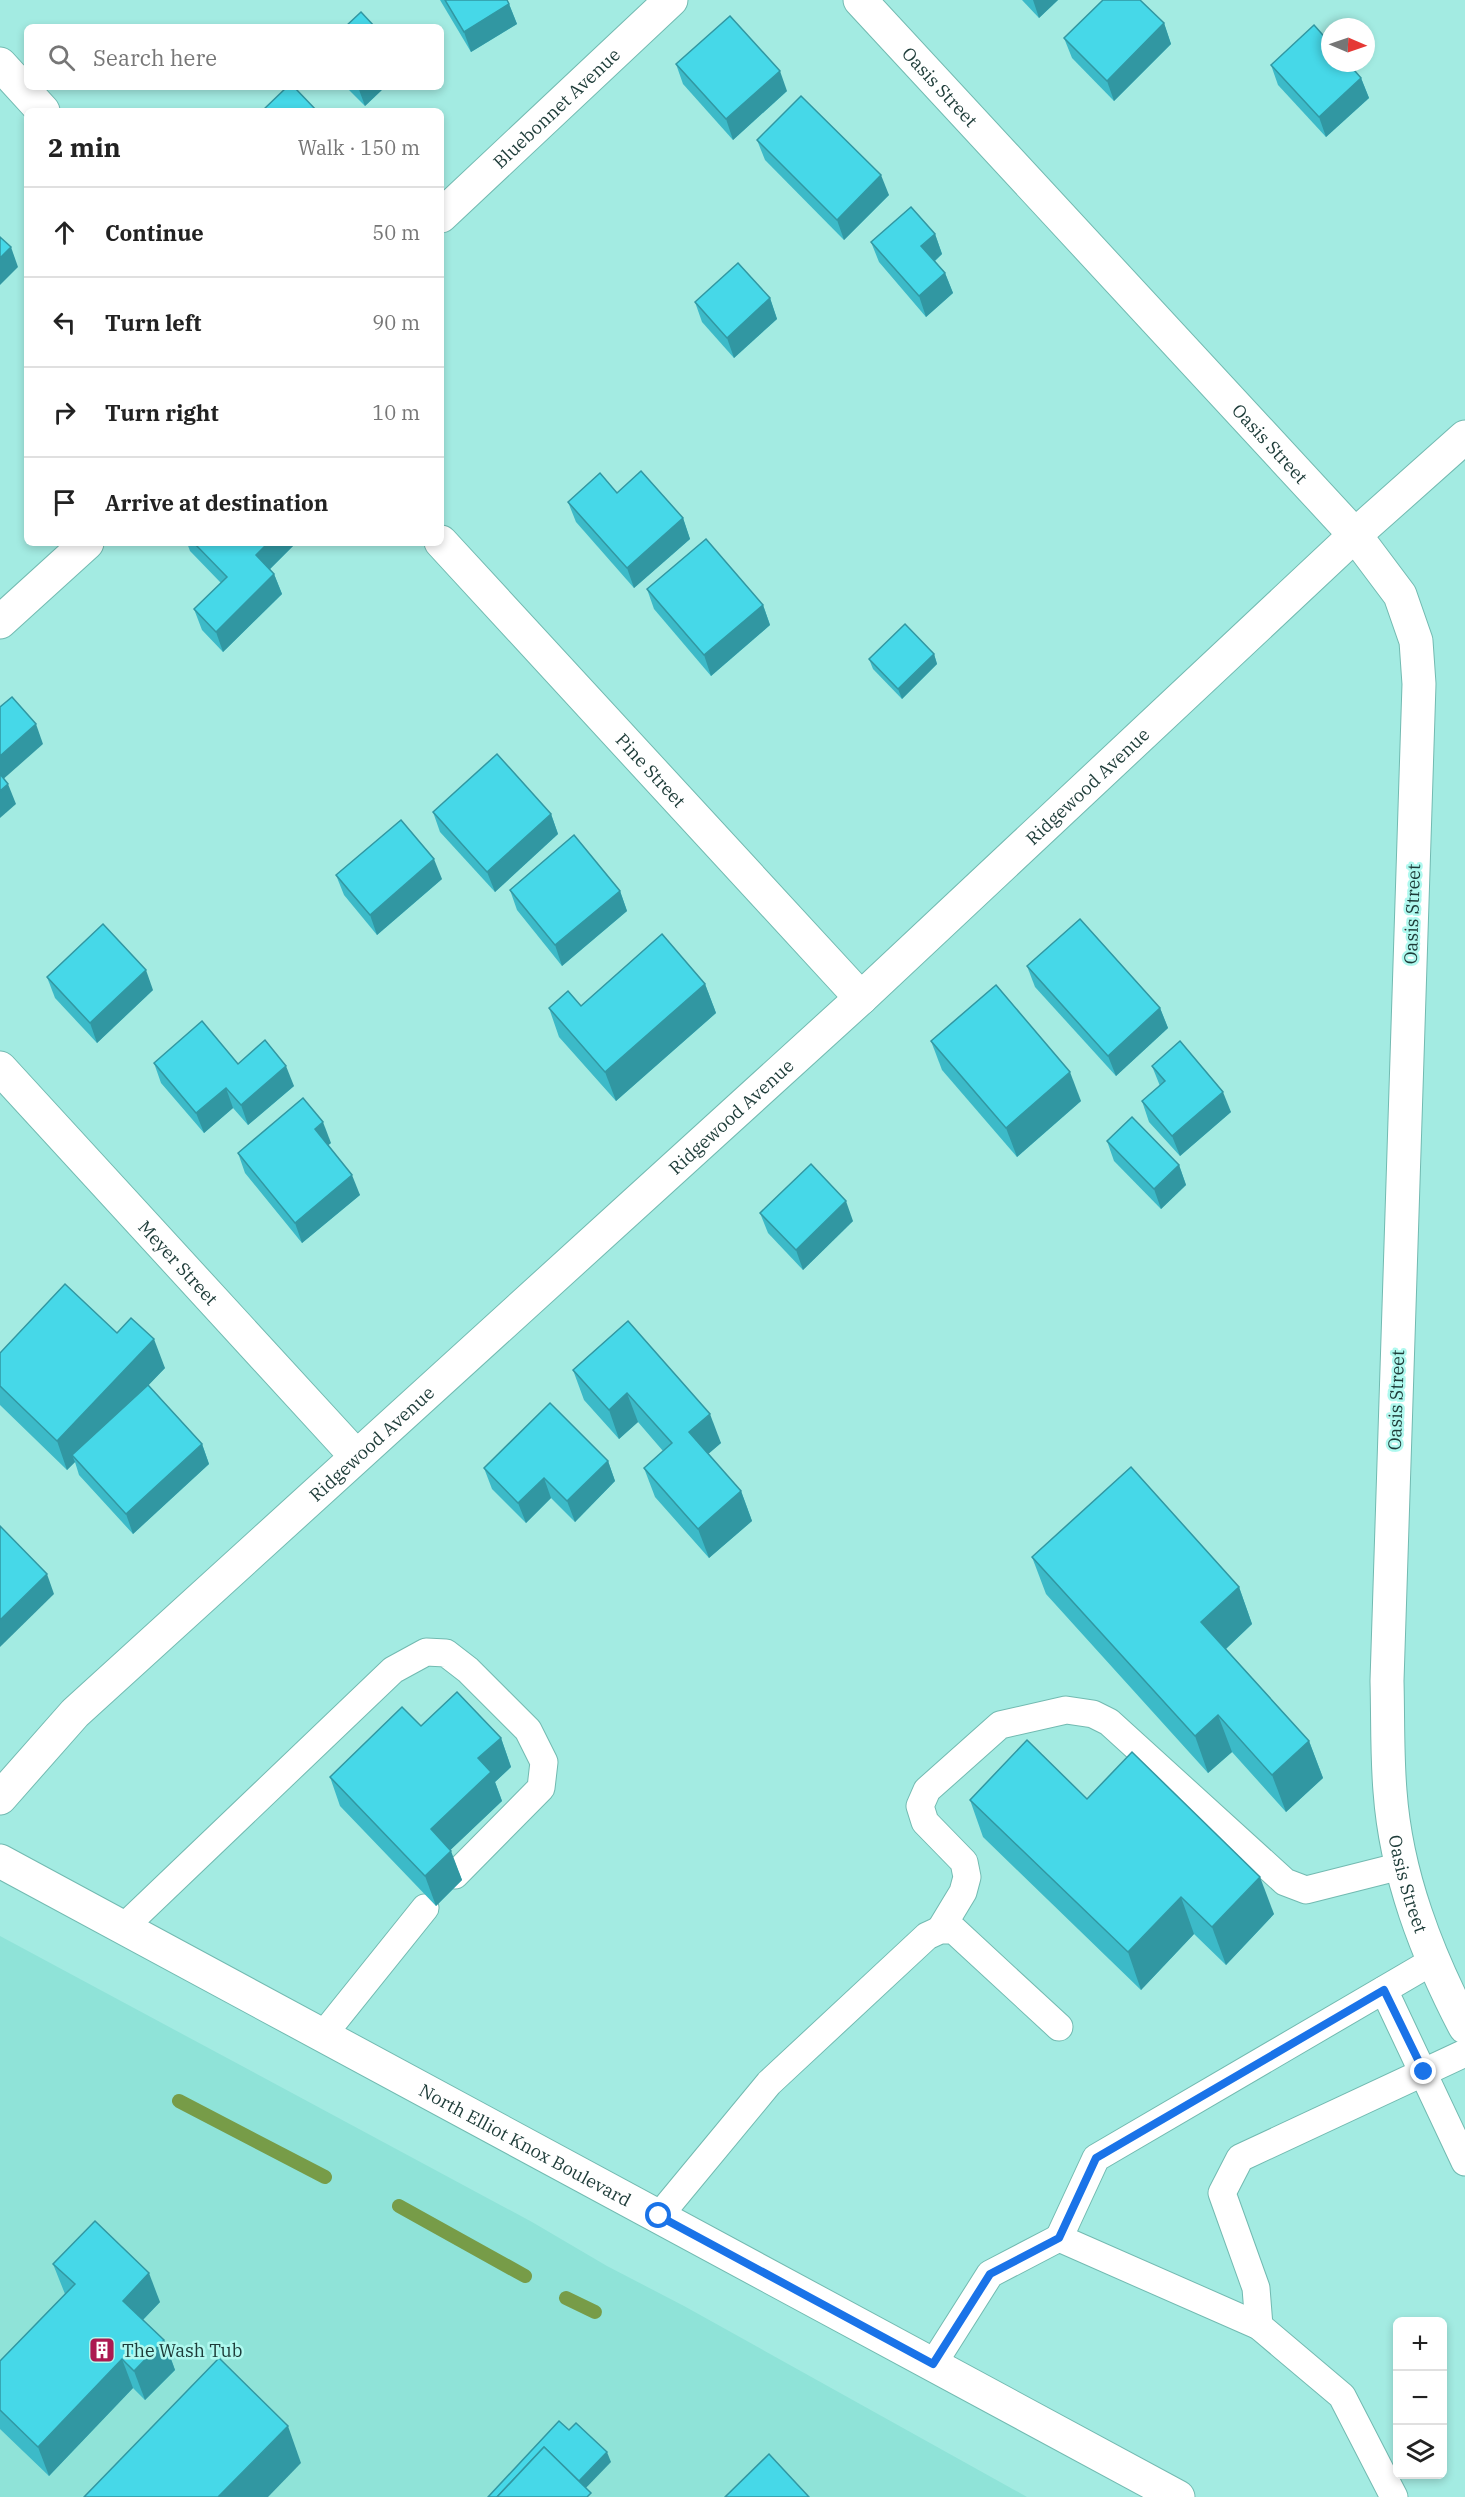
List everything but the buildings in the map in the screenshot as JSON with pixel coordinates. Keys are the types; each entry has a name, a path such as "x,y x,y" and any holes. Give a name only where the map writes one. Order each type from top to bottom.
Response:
{"street":[{"name":"Bluebonnet Avenue","path":"444,213 671,0"},
{"name":"Oasis Street","path":"860,0 1355,535 1400,595 1416,641 1419,684 1387,1681 1390,1792 1401,1866 1422,1932 1433,1961 1465,2027"},
{"path":"0,64 40,108"},
{"name":"Ridgewood Avenue","path":"0,1798 75,1713 861,998 1355,535 1465,437"},
{"path":"0,622 84,546"},
{"name":"Pine Street","path":"444,546 861,998"},
{"name":"Meyer Street","path":"0,1068 356,1456"},
{"name":"North Elliot Knox Boulevard","path":"0,1861 1178,2497"}],"lane":[{"path":"124,1927 393,1670 426,1652 446,1653 468,1670 528,1730 544,1762 541,1788 455,1875"},
{"path":"940,1930 963,1892 967,1877 964,1862 926,1822 920,1806 927,1790 1000,1725 1066,1710 1093,1714 1109,1722 1285,1881 1306,1890 1401,1866"},
{"path":"324,2035 425,1908"},
{"path":"659,2216 769,2084 927,1936 940,1930 954,1930 1059,2027"},
{"path":"933,2364 990,2274 1059,2238 1096,2158 1433,1961"},
{"path":"1384,1990 1460,2150"},
{"path":"1259,2326 1256,2288 1222,2193 1240,2158 1465,2053"},
{"path":"1059,2238 1259,2326 1342,2396 1394,2497"}],"shaded area":[{"path":"0,1936 532,2222 607,2266 684,2306 1027,2497 0,2497"}],"waterway":[{"path":"179,2101 325,2177"},
{"path":"399,2206 525,2276"},
{"path":"566,2298 595,2312"}],"place":[{"name":"The Wash Tub","path":"102,2350"}],"route":[{"path":"659,2216 933,2364 990,2274 1059,2238 1096,2158 1384,1990 1424,2072"}]}
